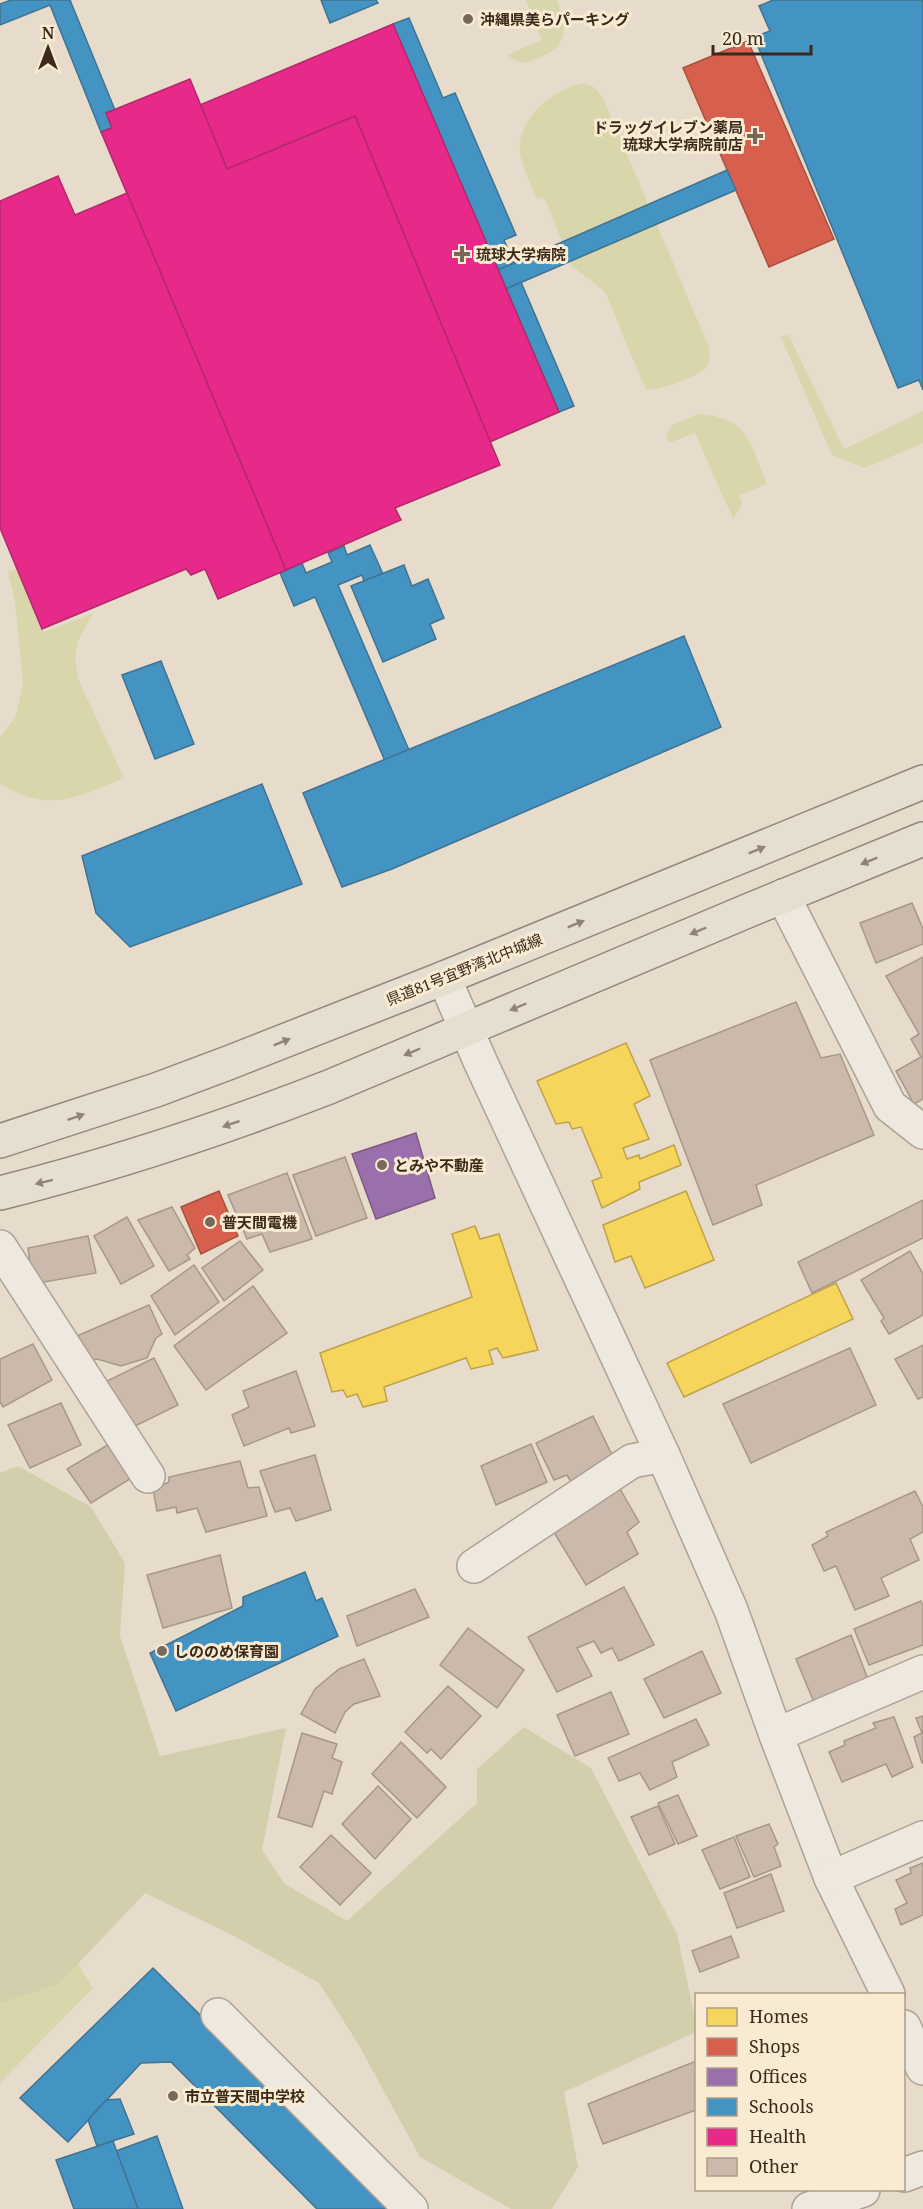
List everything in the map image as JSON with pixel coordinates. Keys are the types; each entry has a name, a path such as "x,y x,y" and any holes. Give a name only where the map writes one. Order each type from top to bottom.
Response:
{"main road":[{"name":"県道81号宜野湾北中城線","path":"0,1141 176,1082 444,978 923,782"},
{"path":"0,1193 64,1177 180,1142 329,1087 783,896 920,847"}],"street":[{"path":"783,896 890,1106 923,1132"},
{"path":"444,978 465,1029 663,1455 731,1610 831,1878 887,1993"},
{"path":"0,1247 147,1476"},
{"path":"474,1566 632,1461 663,1455"},
{"path":"776,1735 923,1672"},
{"path":"831,1878 923,1838"},
{"path":"218,2015 411,2209"},
{"path":"905,2174 923,2168"},
{"path":"809,2209 860,2191"}],"shaded area":[{"path":"526,0 557,0 564,30 563,37 555,49 537,59 520,63 507,55 542,40"},
{"path":"583,83 594,87 603,98 709,347 709,361 703,370 688,379 652,390 646,390 605,292 572,266 544,197 537,199 521,159 522,133 528,121 547,100 559,92"},
{"path":"788,334 844,449 923,411 923,443 864,468 832,455 781,337"},
{"path":"698,414 728,420 738,427 751,445 767,484 739,495 742,504 733,519 695,433 669,443 666,437 672,425"},
{"path":"16,569 44,632 93,613 78,641 75,661 79,681 124,778 77,796 48,800 17,793 0,784 0,737 16,717 23,683 15,601 8,572"},
{"path":"18,1466 91,1507 125,1563 120,1636 160,1756 286,1728 262,1850 284,1883 347,1921 477,1803 477,1769 524,1727 591,1768 677,1934 695,2017 695,2032 564,2092 578,2167 552,2209 511,2209 420,2157 357,2042 319,1983 232,1935 145,1893 59,1984 0,2003 0,1473"},
{"path":"0,1855 62,1940 93,1988 0,2083"}],"building: Homes":[{"path":"626,1043 650,1096 634,1104 649,1139 623,1148 627,1159 639,1155 640,1159 674,1145 681,1165 639,1182 640,1189 602,1208 592,1181 602,1177 581,1127 572,1129 569,1122 556,1124 537,1081"},
{"path":"686,1191 714,1260 645,1288 631,1256 615,1262 603,1225"},
{"path":"475,1226 480,1239 499,1234 538,1350 503,1358 497,1348 489,1351 493,1364 471,1369 466,1358 384,1387 387,1401 363,1407 357,1394 347,1397 343,1390 332,1392 320,1353 472,1297 452,1234"},
{"path":"836,1283 853,1319 684,1397 667,1363"}],"building: Shops":[{"path":"748,41 834,239 769,267 683,68"},
{"name":"普天間電機","path":"219,1191 238,1236 201,1254 181,1207"}],"building: Offices":[{"path":"416,1133 435,1198 376,1219 352,1154"}],"building: Schools":[{"path":"11,0 70,0 115,110 106,113 112,128 101,132 50,5 0,25 0,4"},
{"path":"321,0 376,0 378,3 330,23"},
{"path":"773,0 923,0 923,390 919,380 898,388 754,37 770,31 759,6"},
{"path":"409,18 443,98 455,93 516,235 504,240 514,263 498,270 393,24"},
{"path":"727,170 736,190 506,289 498,270"},
{"path":"521,282 574,406 559,412 506,289"},
{"path":"370,545 383,574 364,581 362,575 338,585 409,750 385,761 315,597 294,606 280,573 302,563 306,573 332,562 328,553 344,546 347,555"},
{"path":"404,565 412,586 428,579 444,618 430,624 436,639 383,662 351,586"},
{"path":"684,636 721,727 392,869 342,887 303,793"},
{"path":"161,661 194,744 155,759 122,675"},
{"path":"262,784 302,884 130,947 96,913 82,856"},
{"path":"305,1572 316,1601 322,1598 338,1636 176,1711 150,1653 243,1606 243,1597"},
{"path":"153,1968 395,2209 317,2209 171,2062 141,2063 68,2142 20,2098"},
{"path":"120,2099 134,2134 97,2146 88,2120 106,2100"},
{"path":"157,2136 183,2209 138,2209 116,2151"},
{"path":"113,2141 138,2209 74,2209 56,2160"}],"building: Health":[{"path":"393,24 559,412 490,442 355,116 227,169 200,105"},
{"path":"190,79 227,169 355,116 500,465 395,508 401,520 286,570 101,132 112,128 106,113"},
{"path":"58,176 75,215 127,193 286,570 218,599 205,569 191,575 186,569 42,629 0,528 0,201"}],"building: Other":[{"path":"912,903 923,929 923,944 876,963 860,923"},
{"path":"923,957 923,1099 914,1104 896,1071 921,1057 911,1039 919,1034 886,976"},
{"path":"796,1002 821,1058 840,1054 874,1135 756,1185 762,1205 713,1225 650,1060"},
{"path":"345,1157 367,1218 316,1236 293,1175"},
{"path":"287,1173 312,1239 270,1252 262,1234 247,1239 228,1195"},
{"path":"923,1200 923,1238 812,1293 798,1262"},
{"path":"172,1207 195,1248 187,1255 190,1259 169,1271 138,1220"},
{"path":"127,1217 154,1266 121,1284 94,1236"},
{"path":"88,1236 96,1273 33,1284 28,1248"},
{"path":"240,1241 263,1270 224,1301 202,1268"},
{"path":"910,1251 923,1274 923,1315 889,1334 881,1321 884,1318 861,1280"},
{"path":"194,1265 219,1302 175,1335 151,1296"},
{"path":"253,1286 287,1333 206,1390 174,1346"},
{"path":"149,1305 162,1334 156,1338 147,1358 121,1366 97,1359 89,1361 77,1336"},
{"path":"33,1344 52,1380 3,1407 0,1402 0,1359"},
{"path":"923,1345 923,1397 918,1399 895,1359"},
{"path":"850,1348 876,1405 751,1463 723,1404"},
{"path":"154,1358 178,1405 131,1428 107,1381"},
{"path":"296,1371 315,1426 291,1433 289,1428 244,1446 232,1415 249,1407 243,1391"},
{"path":"61,1403 81,1445 30,1468 8,1425"},
{"path":"593,1416 616,1463 573,1485 567,1475 554,1480 536,1443"},
{"path":"111,1443 133,1477 91,1503 67,1469"},
{"path":"531,1444 547,1482 496,1505 481,1466"},
{"path":"315,1455 331,1510 296,1521 290,1508 275,1512 260,1471"},
{"path":"240,1461 248,1488 259,1487 267,1516 206,1532 197,1508 177,1513 176,1507 157,1511 153,1489 169,1482 169,1477"},
{"path":"620,1489 639,1522 627,1532 638,1554 586,1585 552,1529"},
{"path":"915,1491 923,1507 923,1532 910,1539 919,1560 881,1578 889,1596 855,1610 836,1566 824,1571 812,1545 828,1536 826,1532"},
{"path":"220,1555 232,1608 163,1628 147,1575"},
{"path":"624,1587 654,1645 619,1661 612,1648 601,1653 594,1641 577,1648 592,1676 557,1692 528,1637"},
{"path":"415,1589 429,1617 357,1646 347,1616"},
{"path":"921,1601 923,1645 869,1665 854,1629"},
{"path":"468,1628 524,1670 497,1708 440,1665"},
{"path":"851,1635 871,1687 818,1712 796,1659"},
{"path":"702,1651 721,1693 664,1718 644,1679"},
{"path":"364,1659 380,1696 354,1704 345,1712 335,1733 301,1714 315,1689 339,1669"},
{"path":"448,1686 481,1716 441,1759 431,1749 427,1753 405,1732"},
{"path":"611,1692 629,1734 575,1756 557,1715"},
{"path":"923,1716 922,1763 914,1737 922,1733 916,1718"},
{"path":"894,1717 913,1767 892,1777 886,1764 842,1782 829,1752 845,1745 844,1741 876,1728 873,1723"},
{"path":"696,1719 709,1745 672,1762 677,1777 650,1790 640,1773 619,1781 608,1758"},
{"path":"302,1733 337,1744 332,1758 342,1762 332,1794 324,1791 312,1827 278,1817"},
{"path":"401,1742 446,1787 417,1818 372,1774"},
{"path":"378,1786 411,1819 375,1859 342,1824"},
{"path":"678,1795 697,1836 678,1844 658,1803"},
{"path":"658,1806 675,1844 649,1855 631,1817"},
{"path":"769,1824 778,1844 774,1847 781,1866 754,1877 736,1836"},
{"path":"331,1835 371,1873 340,1905 300,1867"},
{"path":"734,1837 750,1877 720,1889 702,1850"},
{"path":"923,1863 923,1915 901,1925 895,1909 907,1903 896,1880 911,1873 910,1868"},
{"path":"771,1874 784,1911 737,1928 724,1893"},
{"path":"731,1936 739,1957 700,1972 692,1951"},
{"path":"695,2061 695,2110 603,2144 588,2104"}],"place":[{"name":"沖縄県美らパーキング","path":"468,19"},
{"name":"ドラッグイレブン薬局 琉球大学病院前店","path":"755,136"},
{"name":"琉球大学病院","path":"462,254"},
{"name":"とみや不動産","path":"382,1165"},
{"name":"普天間電機","path":"210,1222"},
{"name":"しののめ保育園","path":"162,1651"},
{"name":"市立普天間中学校","path":"173,2096"}]}
